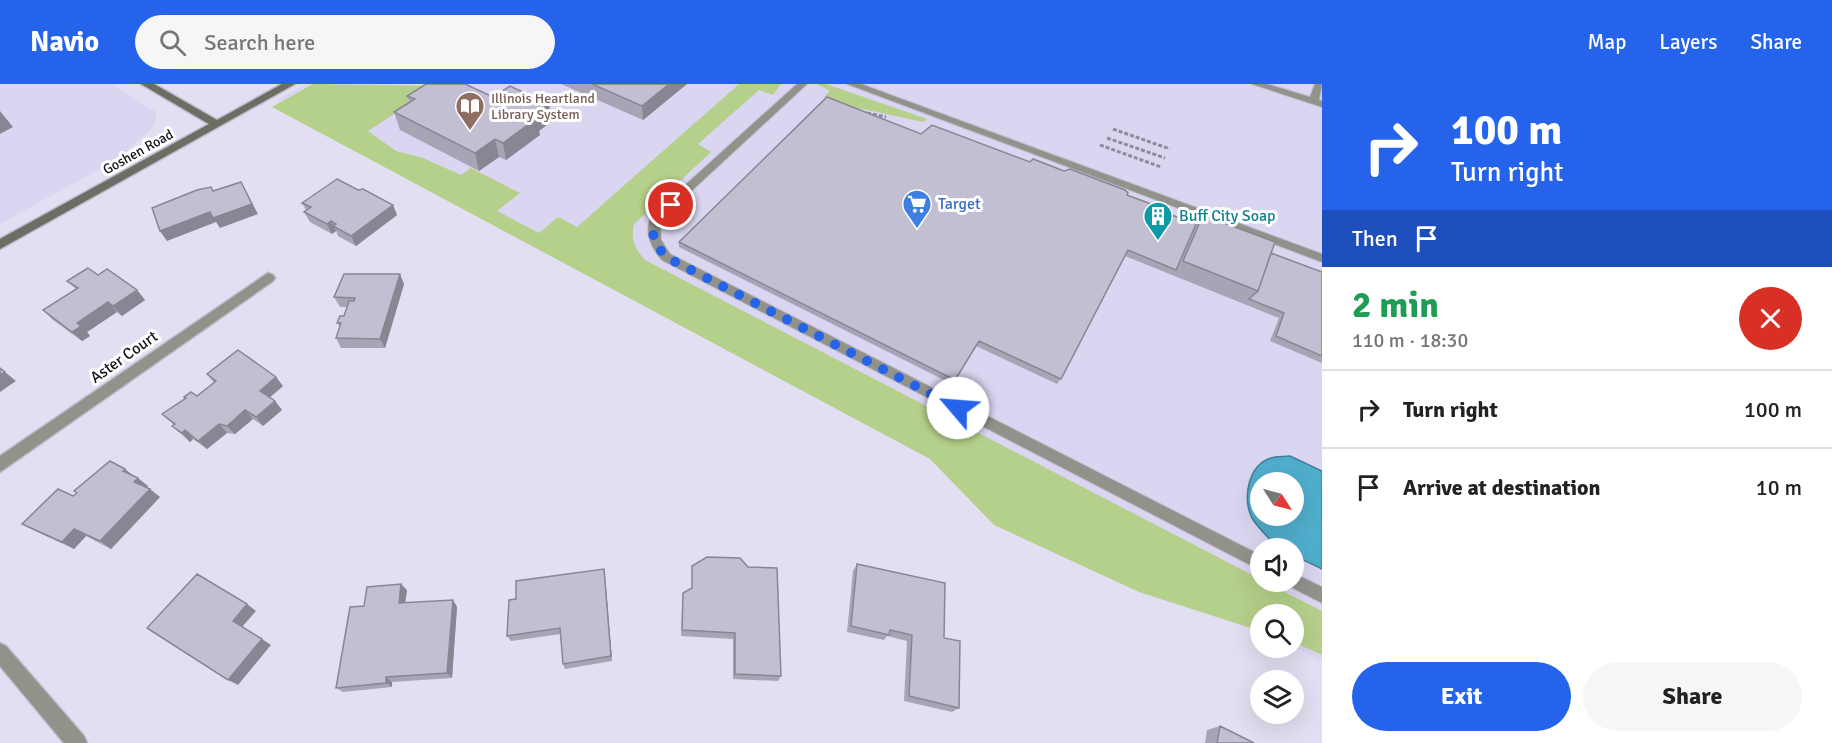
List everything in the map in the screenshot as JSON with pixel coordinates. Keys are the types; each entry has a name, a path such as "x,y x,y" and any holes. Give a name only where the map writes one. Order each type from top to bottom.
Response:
{"street":[{"path":"146,84 217,124"},
{"name":"Goshen Road","path":"0,245 290,84"},
{"name":"Aster Court","path":"0,465 268,278"},
{"path":"0,652 77,743"}],"lane":[{"path":"802,84 656,219 653,229 654,239 666,257 1250,558"},
{"path":"852,84 1322,258"},
{"path":"1257,84 1318,103 1320,84"},
{"path":"1304,586 1322,595"}],"path":[{"path":"1113,129 1170,149"},
{"path":"1107,138 1165,158"},
{"path":"1100,145 1161,167"}],"shaded area":[{"path":"0,84 111,84 156,112 155,125 128,150 98,170 0,224"},
{"path":"306,84 1322,84 1322,662 1304,652 1304,604 1250,604 1250,610 731,347 277,100"}],"green space":[{"path":"313,84 437,86 368,131 396,151 423,158 461,175 471,168 520,193 497,211 539,233 558,217 577,227 739,84 781,84 773,95 759,90 698,144 711,152 634,224 634,243 645,260 1250,574 1250,592 1285,592 1322,611 1322,655 1304,647 1304,604 1250,604 1250,628 1139,592 994,525 930,459 272,107"},
{"path":"817,84 826,84 927,119 923,122 844,105 824,97 830,91"}],"water":[{"path":"1290,456 1322,471 1322,569 1304,560 1304,538 1269,538 1258,526 1304,526 1304,472 1254,472 1263,462 1276,457"},
{"path":"1250,481 1250,513 1248,502"}],"building":[{"name":"Illinois Heartland Library System","path":"426,84 465,84 493,97 510,86 549,104 533,116 537,118 503,143 495,139 475,153 394,112 415,99 407,96"},
{"path":"592,84 669,84 642,106"},
{"name":"Target","path":"827,97 921,134 932,125 1030,162 1033,159 1064,171 1070,169 1125,190 1127,195 1151,204 1150,207 1196,224 1176,270 1128,250 1061,379 979,341 955,380 679,242"},
{"path":"337,179 358,190 363,189 393,205 351,236 333,226 336,224 331,221 327,224 304,212 311,207 302,203"},
{"path":"241,182 252,204 213,218 210,212 160,231 152,208 197,190 211,187 213,191"},
{"path":"1203,215 1275,242 1258,291 1183,261"},
{"path":"1271,253 1322,272 1322,356 1276,336 1284,313 1249,299 1258,291"},
{"path":"88,268 98,275 107,269 137,290 113,306 108,302 77,323 81,326 72,332 43,310 78,288 67,281"},
{"path":"344,274 400,274 380,339 336,338 341,323 337,323 340,316 344,316 349,301 354,301 355,298 334,297"},
{"path":"238,350 276,377 260,391 275,401 256,417 245,410 227,426 219,424 198,441 185,430 182,433 172,426 175,424 162,414 191,392 197,396 216,381 207,374"},
{"path":"110,461 125,469 123,471 138,478 134,482 150,489 100,541 74,529 62,542 22,524 58,489 73,496 77,493 74,491"},
{"path":"707,557 740,558 748,567 777,568 781,676 735,674 735,633 682,630 683,593 692,588 692,566"},
{"path":"857,564 945,583 944,638 960,641 959,708 909,696 912,635 890,630 889,635 851,626"},
{"path":"604,569 611,656 563,664 560,628 507,636 509,600 516,599 516,581"},
{"path":"197,574 247,604 233,621 262,639 228,680 147,628"},
{"path":"401,584 399,603 453,600 447,673 386,677 386,683 336,688 350,607 364,606 367,587"},
{"path":"1220,726 1254,743 1217,743"}],"place":[{"name":"Illinois Heartland Library System","path":"470,132"},
{"name":"Target","path":"917,230"},
{"name":"Buff City Soap","path":"1158,242"}],"route":[{"path":"671,205 656,219 653,229 658,248 666,257 958,408"}]}
